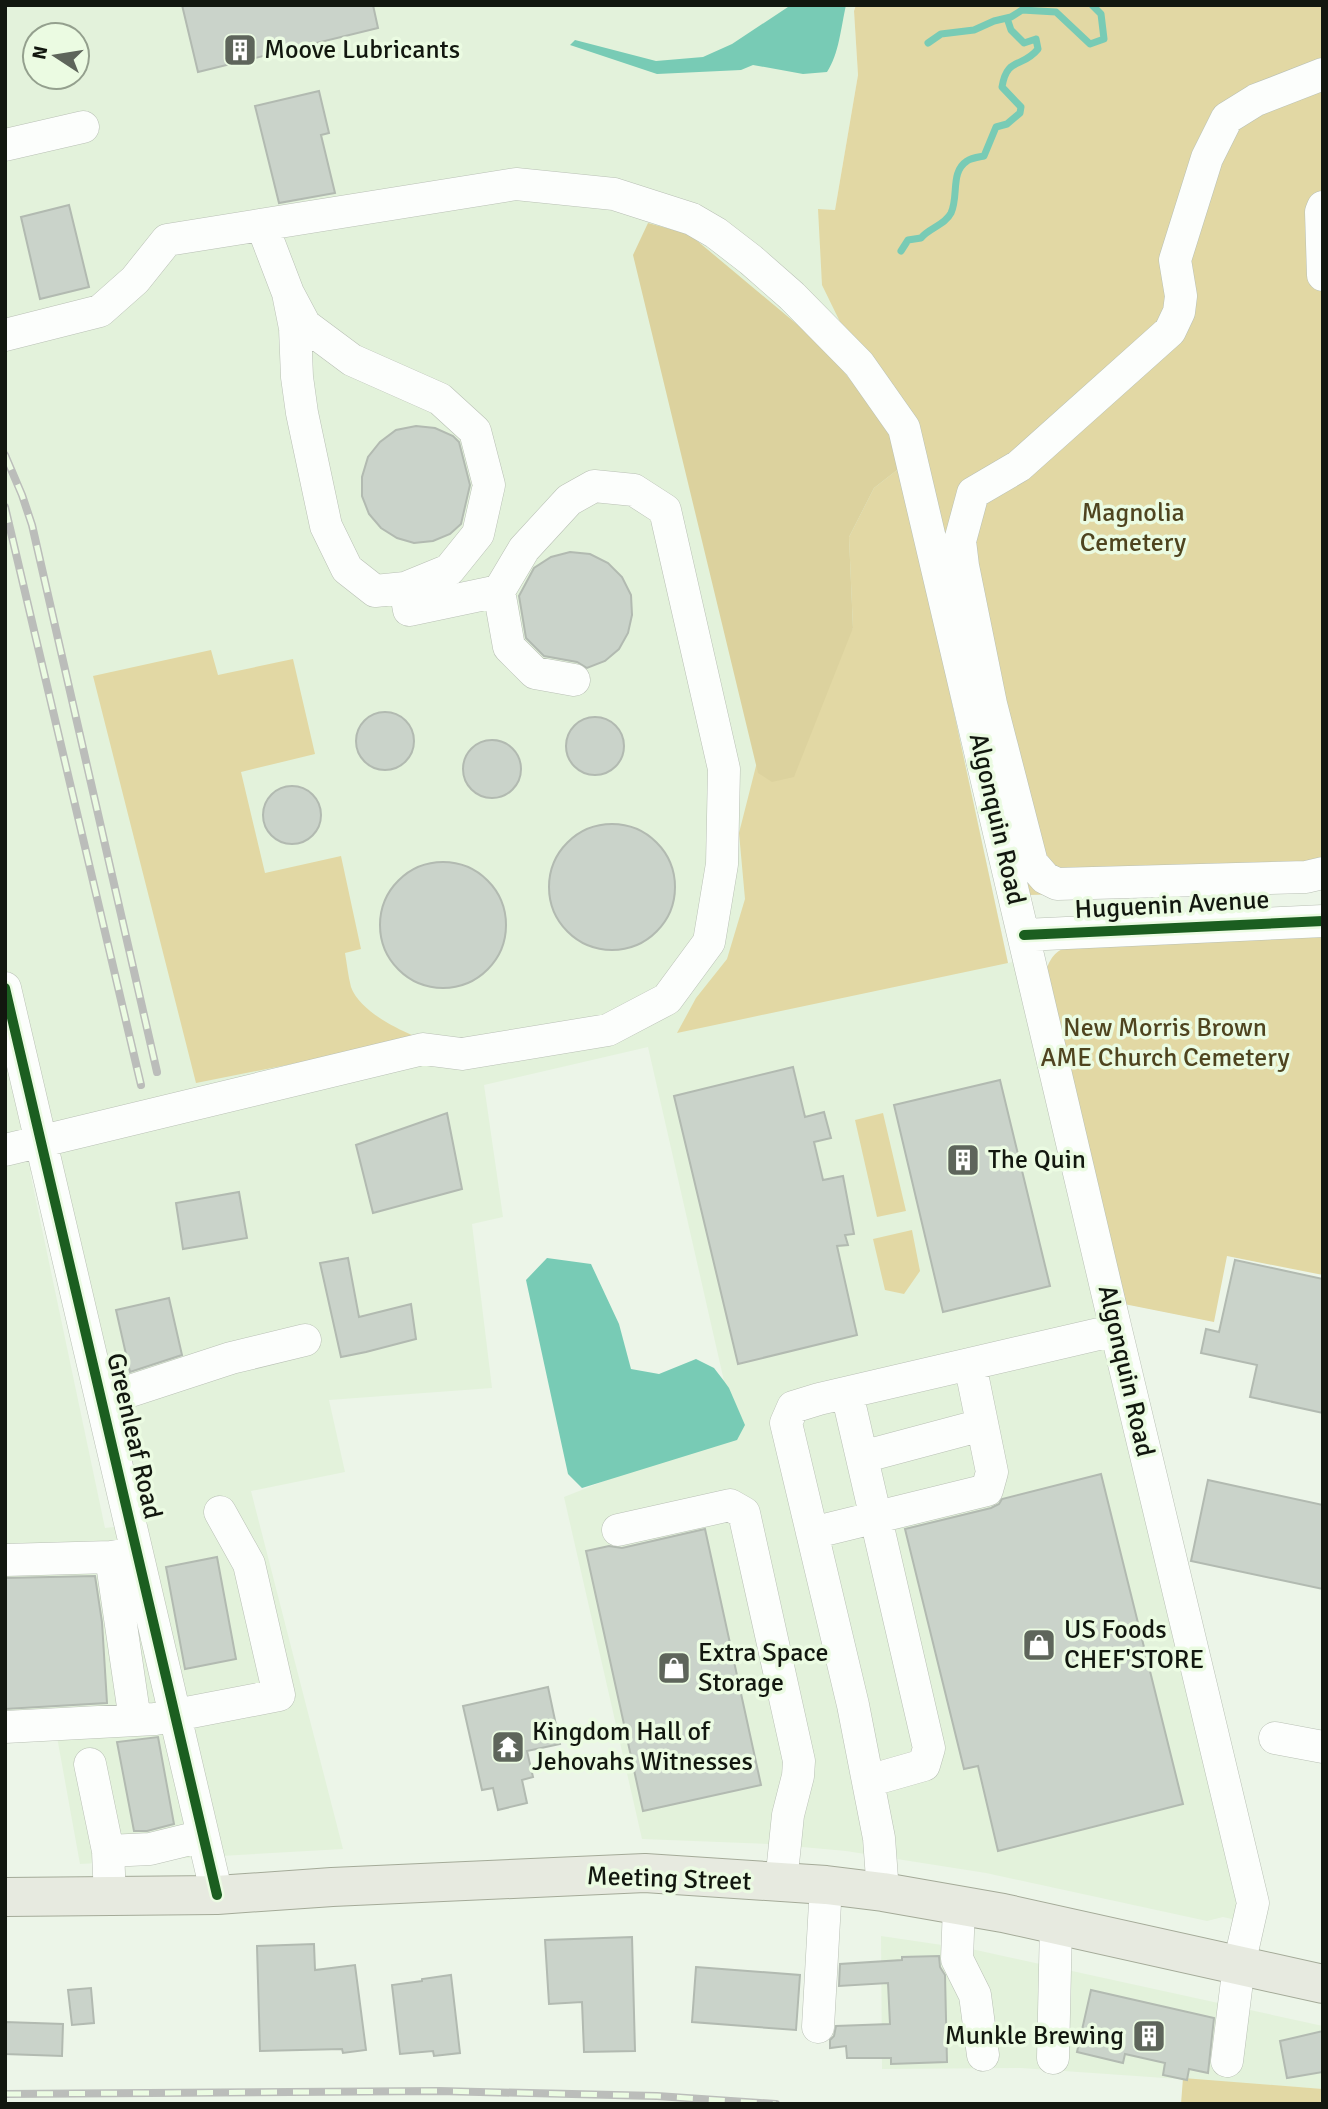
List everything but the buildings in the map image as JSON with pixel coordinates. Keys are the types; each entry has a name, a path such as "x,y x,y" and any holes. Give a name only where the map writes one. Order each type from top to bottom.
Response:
{"main road":[{"name":"Meeting Street","path":"5,1897 217,1895 645,1873 826,1885 883,1892 1056,1924 1323,1984"}],"street":[{"path":"1323,74 1256,100 1227,118 1207,158 1175,260 1181,296 1179,312 1170,331 1019,466 973,493 960,541 991,704 1032,863 1045,878 1057,884 1306,877 1323,873"},
{"path":"5,145 83,127"},
{"name":"Algonquin Road","path":"5,335 100,311 135,280 167,240 516,184 614,194 692,219 716,233 751,260 792,296 859,364 904,428 1253,1903 1238,1965 1227,2061"},
{"path":"1323,207 1320,236 1323,275"},
{"path":"262,225 288,293 305,325 352,360 440,399 475,431 489,485 478,534 449,570 405,587 375,591 347,569 326,526 302,413 295,328 288,293"},
{"path":"5,1150 423,1049 462,1054 608,1030 667,999 709,942 722,864 724,769 665,510 634,490 594,486 569,500 524,549 499,591 509,647 535,673 574,680"},
{"path":"405,587 409,610 499,591"},
{"name":"Huguenin Avenue","path":"1024,935 1323,921"},
{"name":"Greenleaf Road","path":"5,988 102,1398 124,1555 176,1715 217,1895"},
{"path":"883,1892 879,1839 853,1705 786,1423 793,1407 1116,1330"},
{"path":"102,1398 231,1357 306,1340"},
{"path":"812,1533 987,1490 992,1472 970,1364"},
{"path":"847,1393 929,1748 924,1765 868,1780"},
{"path":"862,1457 982,1425"},
{"path":"618,1530 730,1505 744,1513 799,1761 799,1776 788,1815 781,1883"},
{"path":"5,1727 135,1720 279,1695 249,1564 220,1511"},
{"path":"5,1560 124,1555 135,1720"},
{"path":"1275,1738 1323,1747"},
{"path":"90,1764 108,1851 110,1897"},
{"path":"108,1851 150,1849 204,1836"},
{"path":"818,2026 826,1885"},
{"path":"959,1906 957,1959 975,1995 983,2055"},
{"path":"1053,2058 1056,1924"}],"shaded area":[{"path":"5,5 856,5 854,11 858,75 835,210 818,209 843,328 895,435 1008,963 1029,959 1249,1923 1223,1917 1207,1921 986,1873 846,1851 769,1844 642,1839 564,1497 745,1425 724,1381 648,1047 484,1085 503,1217 472,1224 492,1388 329,1400 345,1472 251,1491 343,1849 80,1864 57,1737 5,1739","holes":["30,1172 59,1177 131,1525 105,1528"]},
{"path":"791,5 846,5 837,49 827,72 803,74 753,65 741,70 657,74 570,45 575,40 656,61 703,57 732,44"},
{"path":"648,223 689,234 823,346 895,435 901,467 874,488 849,537 853,628 794,777 772,782 758,773 633,255"},
{"path":"547,1258 591,1264 619,1324 631,1369 659,1374 696,1359 714,1368 729,1388 745,1425 737,1440 582,1488 568,1474 526,1280"},
{"path":"881,1936 976,1950 1323,2026 1323,2089 1021,2068 882,2069"}],"green space":[{"name":"Magnolia Cemetery","path":"856,5 1323,5 1323,885 1030,895 911,423 843,328 822,285 818,209 835,210 858,75 854,11"},
{"path":"901,467 1008,963 677,1033 696,998 727,959 745,899 739,833 756,766 853,628 849,537 874,488"},
{"path":"211,650 218,675 293,659 315,754 241,772 265,873 341,856 361,949 345,953 351,987 368,1009 412,1035 403,1042 196,1083 93,676"},
{"name":"New Morris Brown AME Church Cemetery","path":"1323,933 1323,1275 1227,1256 1214,1322 1124,1304 1044,975 1049,962 1059,951 1075,944"},
{"path":"883,1113 906,1211 877,1217 855,1120"},
{"path":"912,1230 920,1271 904,1294 885,1290 873,1239"},
{"path":"1183,2078 1323,2089 1323,2104 1181,2104"}],"waterway":[{"path":"928,43 941,34 974,30 1011,17 1022,10 1056,12 1090,44 1104,39 1101,14 1092,5"},
{"path":"901,251 908,240 921,238 948,217 953,206 958,171 967,161 984,156 996,127 1007,124 1020,113 1021,107 1002,87 1004,77 1011,67 1038,49 1036,39 1024,43 1011,30 1007,18"}],"railway":[{"path":"5,455 32,525 157,1072"},
{"path":"5,507 141,1085"},
{"path":"5,2094 439,2091 657,2096 776,2104"}],"cycle path":[{"path":"1024,935 1323,921"},
{"path":"5,988 217,1895"}],"place":[{"name":"Moove Lubricants","path":"240,50"},
{"name":"The Quin","path":"963,1160"},
{"name":"US Foods CHEF'STORE","path":"1039,1645"},
{"name":"Extra Space Storage","path":"674,1668"},
{"name":"Kingdom Hall of Jehovahs Witnesses","path":"508,1747"},
{"name":"Munkle Brewing","path":"1149,2036"}]}
